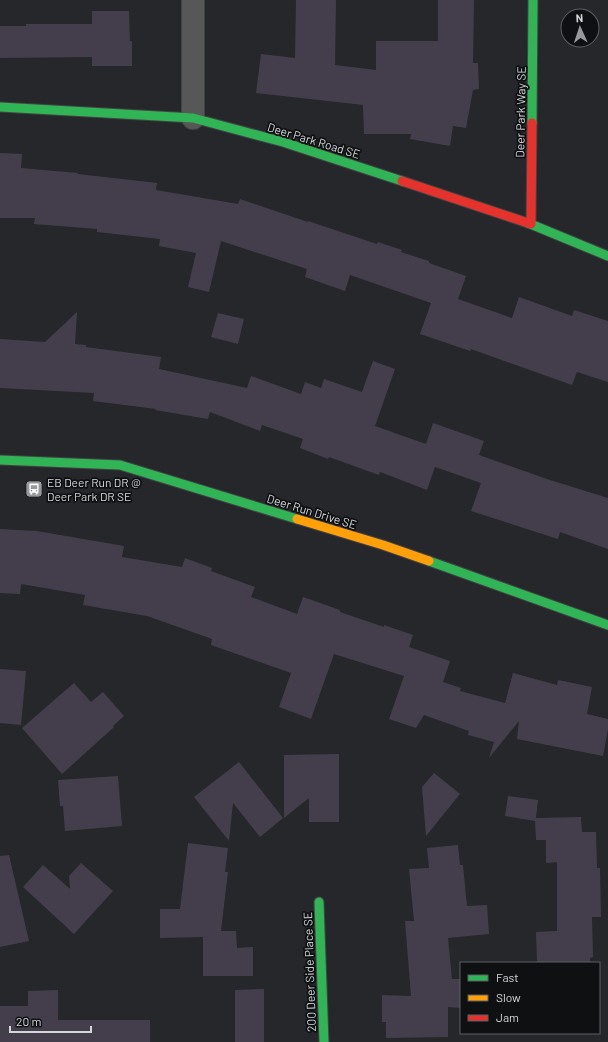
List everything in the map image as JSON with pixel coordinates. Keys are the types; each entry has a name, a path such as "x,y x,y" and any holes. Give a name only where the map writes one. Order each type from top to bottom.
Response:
{"street":[{"path":"192,118 193,0"},
{"name":"Deer Park Way SE","path":"531,224 534,0"},
{"name":"Deer Park Road SE","path":"0,107 192,118 283,142 531,224 608,256"},
{"name":"Deer Run Drive SE","path":"0,460 120,466 383,545 608,625"},
{"name":"200 Deer Side Place SE","path":"319,902 324,1042"}],"building":[{"path":"296,0 336,0 335,65 376,70 376,41 438,41 438,0 474,0 473,63 478,63 479,89 473,90 466,128 453,126 450,146 410,139 411,134 364,134 363,105 256,93 261,54 295,58"},
{"path":"92,11 129,11 130,41 132,41 132,66 92,66 92,57 0,58 0,26 26,26 26,24 92,24"},
{"path":"0,153 22,154 21,168 78,173 157,183 156,190 238,204 240,199 377,244 378,242 402,250 401,252 429,261 429,263 466,276 458,299 512,318 519,297 572,316 574,310 608,321 608,382 577,372 572,385 471,349 470,351 420,334 431,303 350,275 345,291 305,277 307,269 221,241 209,292 188,287 196,253 159,246 160,239 97,232 97,229 34,224 35,218 0,218"},
{"path":"77,312 75,344 86,345 86,347 161,357 159,369 247,388 251,376 301,394 305,382 321,388 324,379 362,392 373,361 395,369 375,426 426,444 433,423 484,441 479,455 547,479 608,498 608,549 560,532 558,539 471,511 481,483 435,467 427,490 380,472 379,475 329,457 328,459 300,448 303,439 262,425 260,431 210,412 208,419 155,410 156,409 93,401 94,393 0,388 0,339 45,342"},
{"path":"218,313 244,319 238,344 211,337"},
{"path":"0,529 37,531 124,546 122,557 182,567 185,558 212,568 211,571 255,587 251,597 297,614 303,597 340,610 340,612 413,635 409,647 450,661 443,682 461,688 460,691 505,703 513,673 557,685 558,680 592,687 587,714 608,719 608,729 603,756 517,739 519,721 489,758 494,742 468,735 469,731 424,715 416,728 389,719 404,676 334,654 311,719 279,707 291,673 211,645 212,639 147,616 83,605 85,595 21,584 20,594 0,593"},
{"path":"0,669 26,671 21,725 0,723"},
{"path":"74,683 91,702 103,692 124,716 113,726 114,727 62,774 22,728"},
{"path":"339,754 339,822 309,822 309,798 284,818 284,755"},
{"path":"239,762 283,818 260,837 233,803 229,841 194,797"},
{"path":"434,773 460,794 426,836 422,787"},
{"path":"118,776 122,826 65,831 63,806 60,806 58,780"},
{"path":"508,796 538,800 536,818 581,817 582,832 596,832 597,868 600,868 601,917 592,917 593,957 590,958 590,962 537,962 536,932 557,931 557,862 546,863 546,840 536,840 535,821 505,816"},
{"path":"188,843 228,848 225,872 228,872 221,931 236,931 237,948 253,947 253,976 203,976 203,937 160,938 160,909 180,909"},
{"path":"458,845 460,865 463,865 467,906 487,905 489,934 448,938 452,979 460,979 460,1008 448,1007 448,1037 386,1038 386,1022 382,1022 382,995 411,996 405,921 414,921 409,869 429,868 427,848"},
{"path":"9,855 29,941 0,947 0,856"},
{"path":"81,863 113,891 74,934 23,887 43,865 70,889 69,876"},
{"path":"264,989 264,1042 235,1042 235,990"},
{"path":"58,990 58,1020 150,1020 150,1042 0,1042 0,1006 28,1006 28,991"}],"traffic: fast":[{"path":"532,123 533,0"},
{"path":"0,107 193,118 283,142 402,181"},
{"path":"528,223 608,256"},
{"path":"0,460 120,465 297,519"},
{"path":"429,561 608,625"},
{"path":"319,902 324,1042"}],"traffic: slow":[{"path":"297,519 383,545 429,561"}],"traffic: jam":[{"path":"531,224 532,123"},
{"path":"402,181 528,223"}],"place":[{"name":"EB Deer Run DR @ Deer Park DR SE","path":"34,489"}]}
